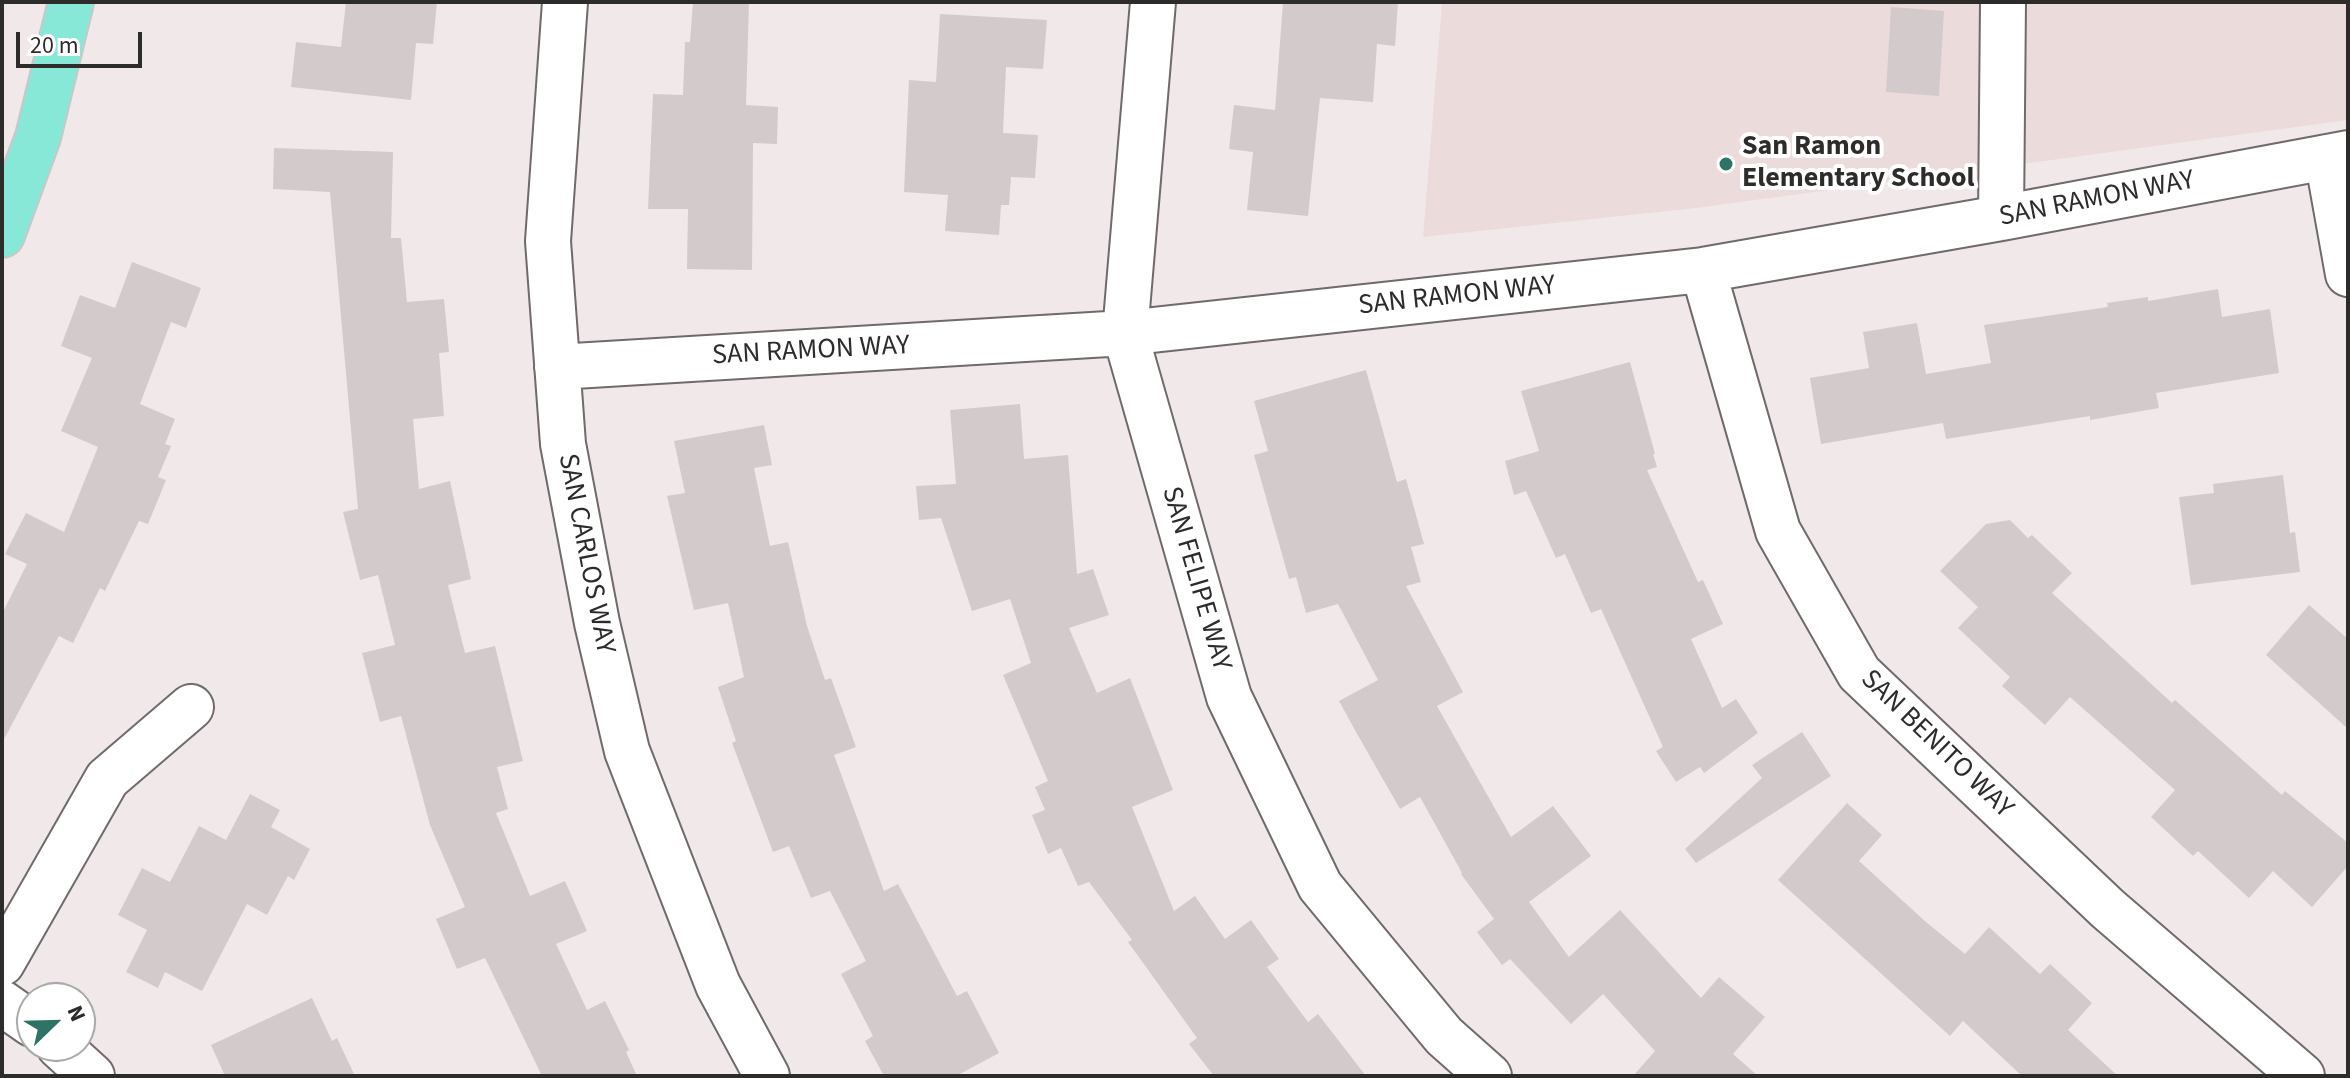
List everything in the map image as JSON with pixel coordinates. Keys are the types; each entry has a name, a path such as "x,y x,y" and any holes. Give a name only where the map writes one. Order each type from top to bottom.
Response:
{"main road":[{"path":"2,235 38,137 71,2"}],"street":[{"name":"SAN CARLOS WAY","path":"565,2 548,241 563,444 597,623 627,751 718,985 767,1076"},
{"name":"SAN FELIPE WAY","path":"1153,2 1125,333 1229,697 1320,886 1444,1036 1489,1076"},
{"path":"2001,218 2003,2"},
{"name":"SAN RAMON WAY","path":"557,367 1125,333 1703,270 2338,155"},
{"path":"2338,155 2348,274"},
{"name":"SAN BENITO WAY","path":"1703,270 1778,531 1859,673 2108,909 2302,1076"},
{"path":"2,963 107,779 191,707"},
{"path":"77,1062 92,1076"}],"shaded area":[{"name":"San Ramon Elementary School","path":"1442,2 2348,2 2348,120 1696,208 1423,237"}],"building":[{"path":"346,2 437,2 433,44 416,43 411,100 291,87 296,42 341,47"},
{"path":"693,2 749,2 746,105 778,107 777,144 753,143 752,270 687,269 688,209 648,209 653,94 683,95 685,42 690,42"},
{"path":"1283,2 1398,2 1395,46 1377,44 1373,102 1320,98 1308,216 1247,210 1253,152 1229,149 1234,105 1275,110"},
{"path":"1891,7 1944,11 1939,96 1886,92"},
{"path":"940,14 1047,20 1043,69 1006,67 1003,133 1038,135 1035,178 1011,177 1009,205 1001,205 999,235 945,231 948,195 904,192 909,80 936,82"},
{"path":"274,148 393,152 391,238 401,238 407,302 444,299 449,352 439,353 444,416 413,419 419,489 450,481 471,579 448,585 465,653 495,646 523,761 497,767 508,809 496,813 530,896 565,881 587,931 556,944 587,1010 605,1001 629,1050 626,1052 637,1076 542,1076 485,958 457,969 436,919 465,907 430,825 401,716 380,722 362,653 395,645 378,575 360,580 343,512 358,509 330,192 273,189"},
{"path":"132,262 201,288 186,328 171,322 140,404 175,419 165,444 171,446 158,477 166,480 148,524 139,521 105,591 100,588 73,643 59,636 2,743 2,614 27,564 5,554 26,513 64,532 98,447 61,431 92,358 61,346 80,295 115,308"},
{"path":"2218,289 2222,317 2270,309 2279,373 2156,393 2159,408 2090,420 2090,416 1946,439 1943,423 1821,444 1810,378 1869,368 1863,332 1917,323 1926,374 1991,363 1984,325 2108,307 2107,303 2148,297 2148,301"},
{"path":"1630,362 1655,454 1657,467 1647,470 1698,582 1703,580 1723,624 1691,639 1722,708 1736,699 1758,733 1704,773 1700,767 1676,782 1656,751 1663,747 1601,609 1591,613 1565,554 1556,558 1526,491 1514,495 1505,461 1539,451 1521,391"},
{"path":"1366,370 1397,482 1406,479 1424,544 1411,547 1421,582 1406,586 1463,692 1437,706 1511,837 1553,806 1591,856 1529,902 1569,957 1620,910 1701,998 1719,977 1765,1017 1733,1054 1758,1076 1633,1076 1655,1051 1603,994 1571,1024 1510,959 1502,965 1477,932 1494,919 1461,874 1420,797 1400,809 1356,732 1339,701 1378,680 1338,604 1306,613 1296,577 1289,579 1254,455 1268,451 1254,401"},
{"path":"1020,404 1024,459 1068,455 1077,574 1093,569 1109,615 1069,628 1097,693 1130,678 1173,790 1132,807 1174,911 1195,896 1225,939 1251,920 1279,959 1267,967 1308,1022 1318,1014 1366,1076 1214,1076 1189,1044 1197,1038 1089,882 1078,886 1061,848 1048,854 1032,815 1045,810 1035,787 1048,781 1003,675 1031,663 1010,599 972,611 941,518 919,520 916,486 956,484 950,410"},
{"path":"764,425 772,465 754,468 770,546 788,542 807,626 825,680 831,678 856,747 834,755 884,891 898,884 957,996 967,991 999,1053 956,1076 884,1076 865,1041 873,1036 841,974 866,961 830,891 811,898 789,846 773,852 732,743 736,741 718,687 744,677 728,603 694,610 667,496 685,493 674,441"},
{"path":"2283,475 2290,533 2295,532 2300,572 2191,585 2179,497 2214,493 2213,484"},
{"path":"2010,520 2028,538 2032,535 2072,573 2052,593 2172,703 2175,700 2282,795 2285,791 2348,843 2348,866 2312,907 2273,871 2249,898 2198,851 2193,856 2151,817 2175,790 2070,697 2045,725 2002,686 2010,677 1958,628 1978,607 1940,571 1986,524"},
{"path":"2309,605 2348,639 2348,729 2266,655"},
{"path":"1802,732 1831,776 1696,863 1685,849 1762,778 1752,765"},
{"path":"250,794 280,810 271,827 310,849 294,880 288,876 267,915 247,904 202,991 165,972 158,988 126,972 147,930 118,915 142,868 170,882 199,826 226,840"},
{"path":"1847,803 1882,835 1859,861 1965,954 1989,927 2040,974 2050,964 2092,1003 2068,1030 2118,1076 2022,1076 1963,1021 1950,1036 1778,880"},
{"path":"312,998 332,1041 337,1038 355,1076 225,1076 211,1045"}],"place":[{"name":"San Ramon Elementary School","path":"1726,164"}]}
